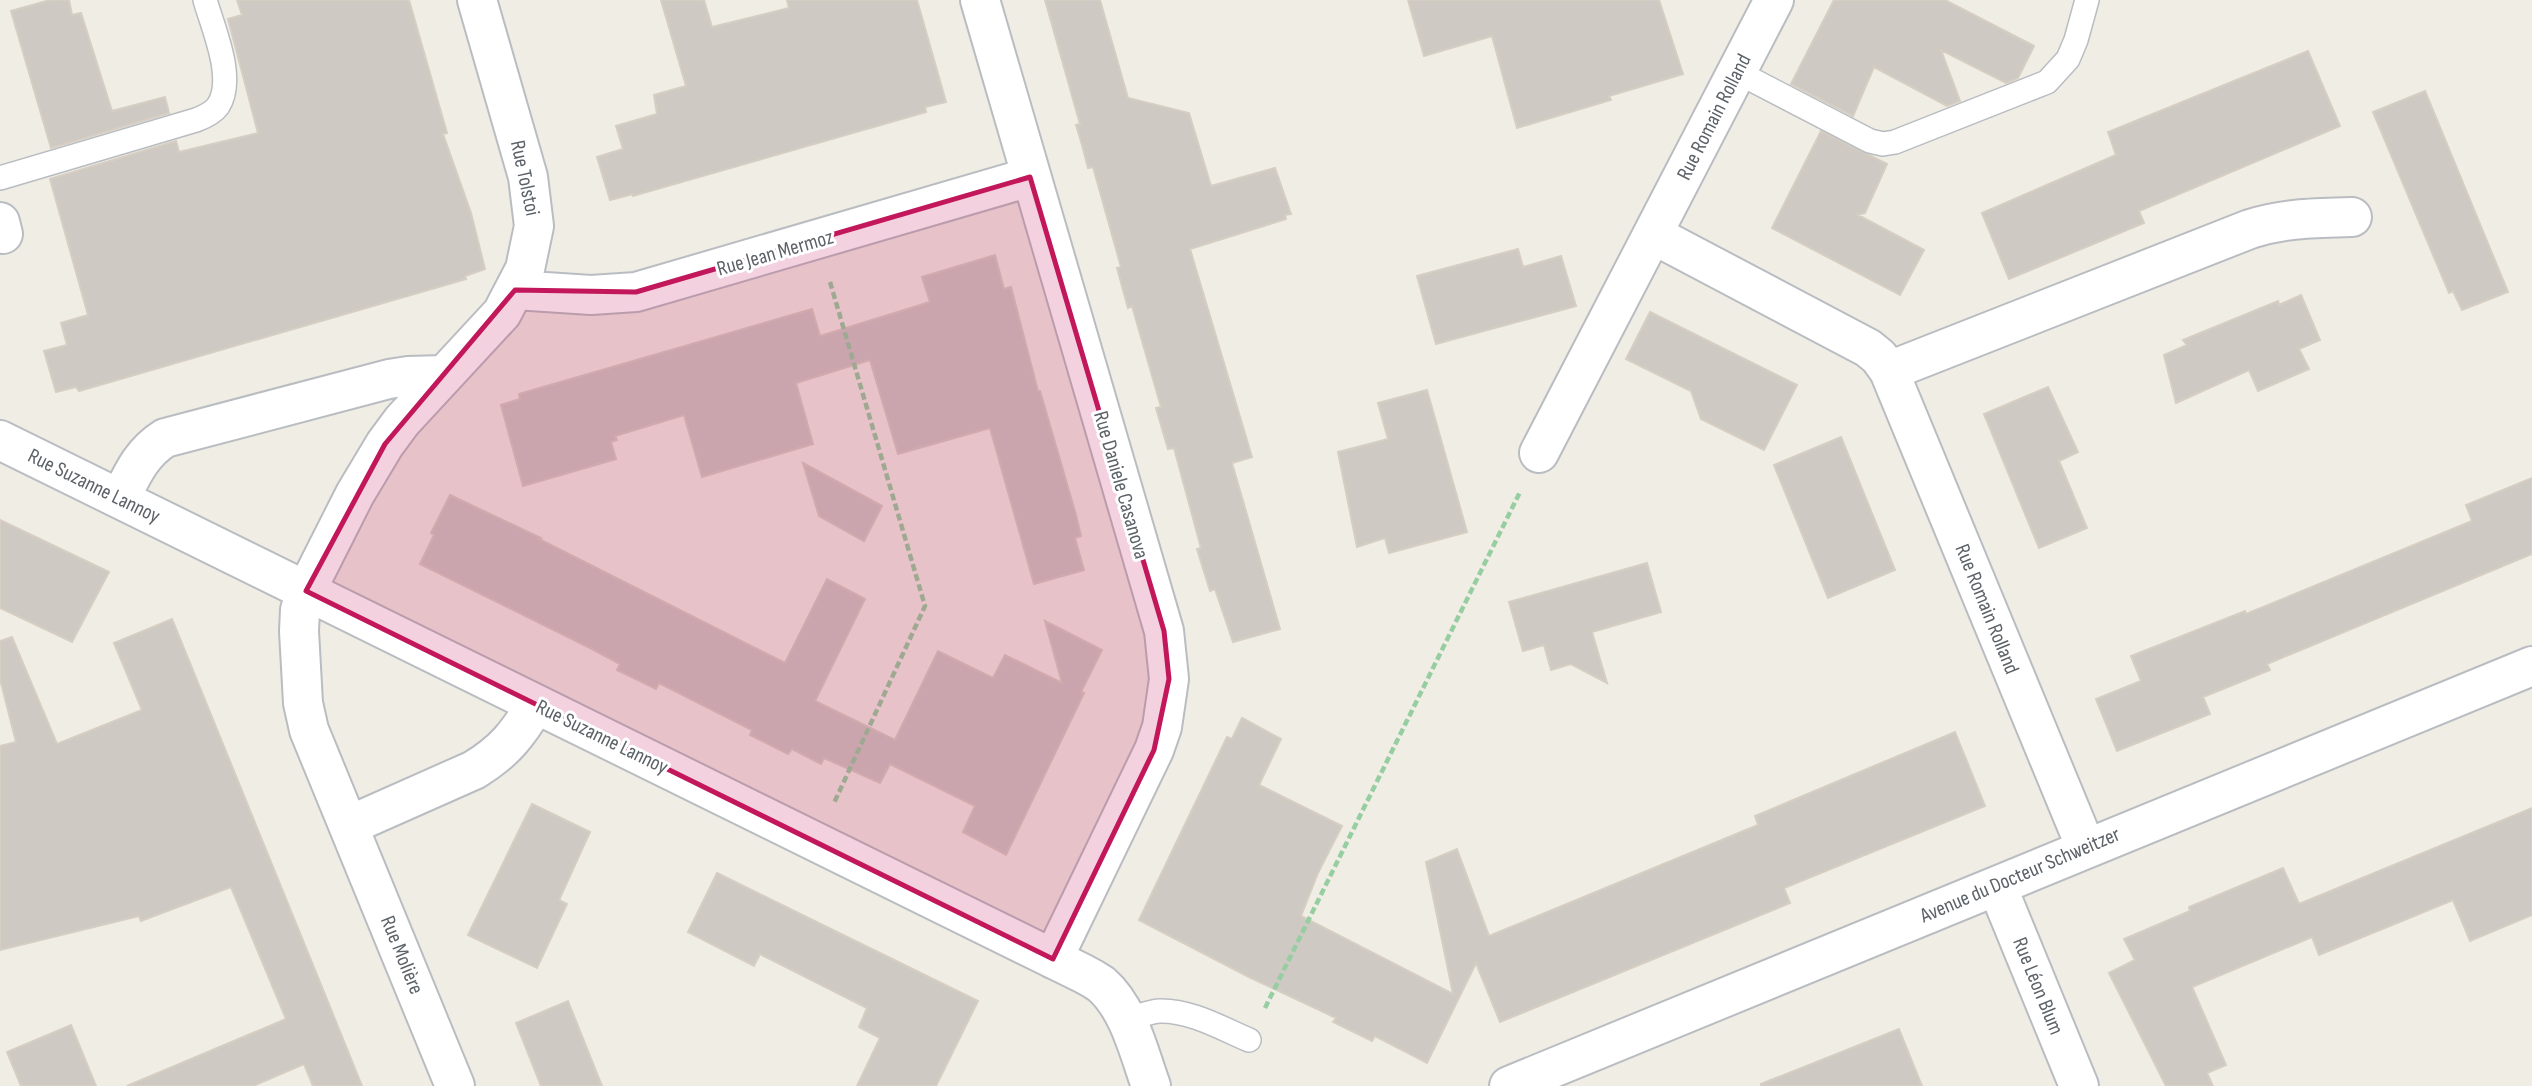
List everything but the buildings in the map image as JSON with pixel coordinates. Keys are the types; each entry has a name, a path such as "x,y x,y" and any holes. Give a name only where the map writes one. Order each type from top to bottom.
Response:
{"street":[{"name":"Rue Tolstoi","path":"306,591 368,470 402,421 502,313 525,269 534,226 533,203 477,0"},
{"name":"Rue Daniele Casanova","path":"980,0 1164,631 1169,680 1162,727 1154,750 1053,959"},
{"name":"Rue Romain Rolland","path":"1539,453 1774,0"},
{"name":"Rue Jean Mermoz","path":"515,290 591,295 636,292 1030,177"},
{"path":"1889,371 2261,225 2300,218 2352,217"},
{"name":"Rue Romain Rolland","path":"1654,235 1868,348 1889,371 2086,848"},
{"path":"120,499 141,458 151,446 164,438 389,379 444,375"},
{"name":"Rue Suzanne Lannoy","path":"0,440 1100,984 1112,997 1126,1020 1151,1086"},
{"name":"Rue Molière","path":"306,591 300,610 299,631 303,703 318,756 350,825 455,1086"},
{"name":"Avenue du Docteur Schweitzer","path":"1509,1086 2532,666"},
{"path":"350,825 474,770 493,758 512,741 536,704"},
{"name":"Rue Léon Blum","path":"1997,886 2079,1086"}],"lane":[{"path":"0,178 208,115 217,107 225,88 225,77 205,0"},
{"path":"1737,72 1870,141 1883,144 1895,142 2046,82 2067,59 2076,40 2087,0"},
{"path":"1126,1020 1157,1011 1176,1012 1195,1017 1249,1040"}],"path":[{"path":"816,842 925,606 818,241"},
{"path":"1249,1040 1539,453"}],"highlighted area":[{"path":"1030,177 1164,631 1169,679 1154,750 1053,959 306,591 385,444 515,290 636,292"}]}
